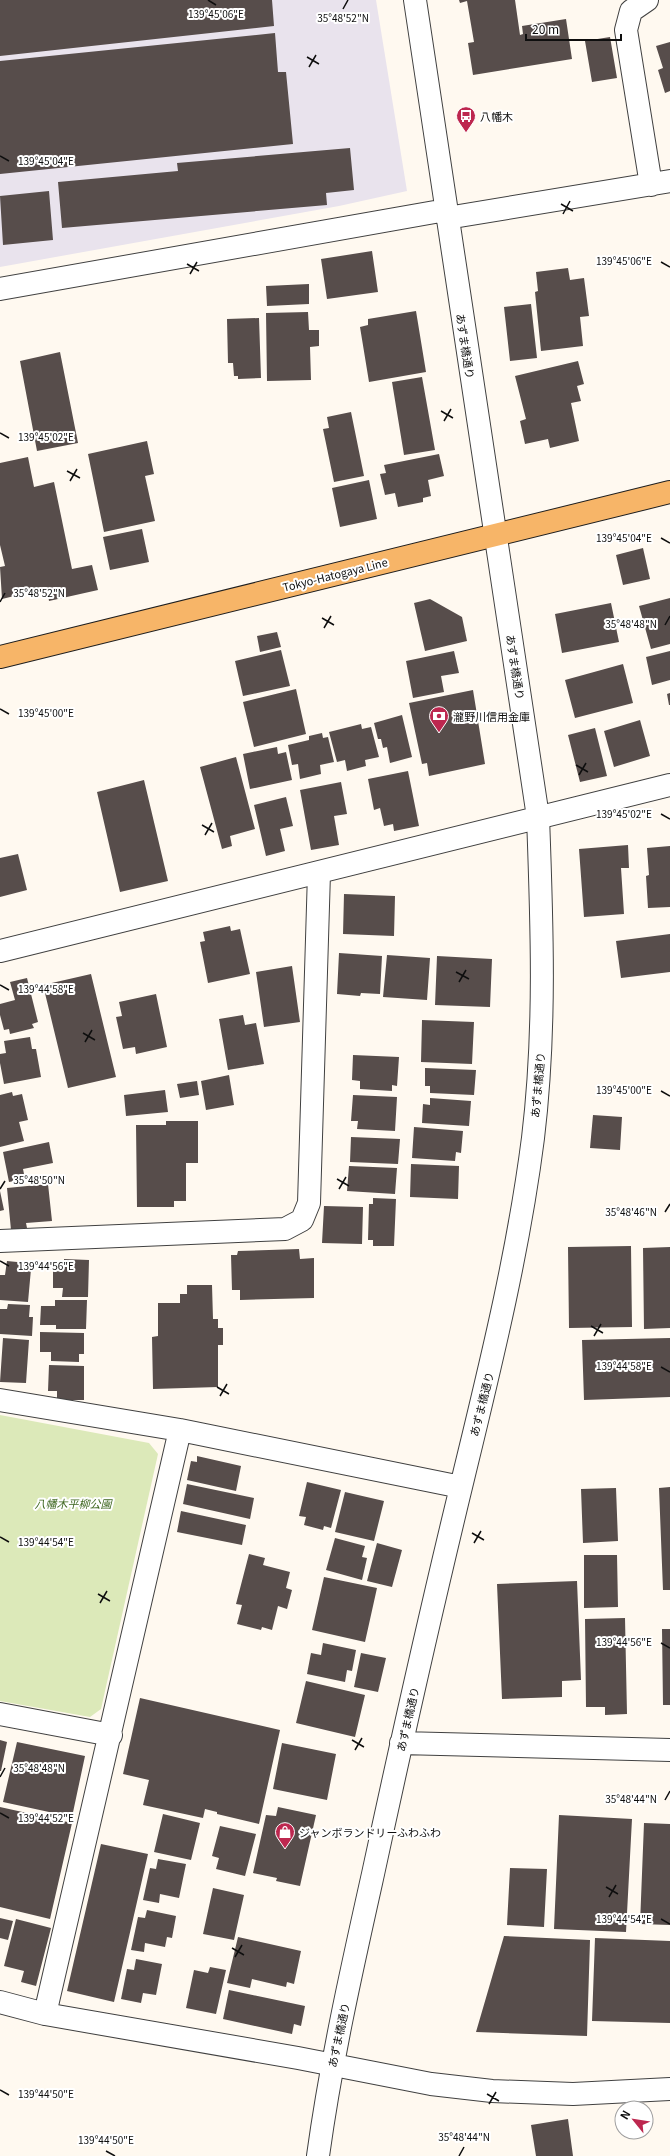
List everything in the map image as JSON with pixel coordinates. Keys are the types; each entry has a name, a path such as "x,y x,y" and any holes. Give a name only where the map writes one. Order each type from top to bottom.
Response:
{"main road":[{"name":"Tokyo-Hatogaya Line","path":"0,657 670,492"}],"street":[{"name":"あずま橋通り","path":"318,2156 332,2064 401,1743 503,1315 518,1235 533,1137 542,1028 542,922 538,816 415,0"},
{"path":"0,289 447,214 660,183 626,30 631,11 647,0"},
{"path":"0,951 538,816 670,785"},
{"path":"0,1241 285,1229 302,1220 309,1203 319,872"},
{"path":"0,1400 180,1430 461,1487"},
{"path":"45,2014 111,1735 180,1430"},
{"path":"0,1714 111,1735"},
{"path":"401,1743 670,1750"},
{"path":"0,2002 45,2014 332,2064 430,2084 492,2091 573,2094 670,2089"}],"shaded area":[{"path":"0,0 376,0 407,191 339,206 0,267"}],"green space":[{"name":"八幡木平柳公園","path":"0,1415 149,1443 158,1454 101,1709 90,1717 0,1701"}],"building":[{"path":"0,0 272,0 274,26 0,56"},
{"path":"459,0 515,0 520,35 523,34 522,26 566,19 572,59 473,75 468,43 474,42 467,1 460,3"},
{"path":"275,33 278,72 286,72 293,144 0,174 0,61"},
{"path":"610,37 617,78 592,82 585,41"},
{"path":"670,42 670,91 665,93 658,70 663,68 656,46"},
{"path":"350,148 354,190 326,193 327,205 62,228 58,182 178,171 177,163"},
{"path":"49,191 53,240 3,245 0,196"},
{"path":"372,251 378,292 327,299 321,259"},
{"path":"568,268 570,280 584,278 589,316 580,317 583,346 541,351 535,292 538,291 536,272"},
{"path":"309,284 309,304 267,306 266,286"},
{"path":"531,304 537,358 510,361 504,307"},
{"path":"416,311 426,372 369,382 360,327 368,325 368,319"},
{"path":"308,312 309,330 319,330 319,346 310,347 311,380 267,381 266,313"},
{"path":"259,318 261,378 238,379 238,376 234,376 233,363 228,363 227,319"},
{"path":"60,352 78,443 37,451 20,361"},
{"path":"578,361 584,384 577,386 581,401 571,403 579,441 550,448 548,439 525,444 520,421 526,419 515,376"},
{"path":"422,377 435,450 404,455 392,382"},
{"path":"351,412 364,476 334,482 323,429 329,428 327,417"},
{"path":"147,441 154,474 145,476 155,521 104,532 88,454"},
{"path":"439,454 444,476 428,480 431,496 423,498 423,502 398,507 395,493 385,495 380,474 386,473 384,465"},
{"path":"28,457 34,487 54,482 72,569 92,565 98,590 49,601 47,588 2,599 0,567 5,566 0,545 0,463"},
{"path":"369,480 377,519 340,527 332,488"},
{"path":"142,529 149,562 110,570 103,537"},
{"path":"643,548 650,579 623,585 616,555"},
{"path":"670,598 670,644 651,649 639,606"},
{"path":"430,599 462,617 467,641 425,651 414,603"},
{"path":"611,603 619,642 562,653 555,614"},
{"path":"277,632 281,647 260,652 257,636"},
{"path":"281,650 290,686 243,696 235,661"},
{"path":"454,651 459,673 441,676 444,692 413,698 406,661"},
{"path":"670,651 670,680 652,685 646,657"},
{"path":"623,664 633,703 575,718 565,680"},
{"path":"296,689 306,734 254,747 243,702"},
{"path":"473,690 485,764 429,776 427,763 422,764 409,703"},
{"path":"670,693 670,705 669,705 667,694"},
{"path":"402,715 412,757 390,763 387,747 383,748 381,739 378,739 374,723"},
{"path":"640,720 650,756 614,767 604,731"},
{"path":"361,724 362,729 371,727 379,757 365,760 366,766 347,771 345,760 337,762 329,732"},
{"path":"595,728 607,776 580,782 568,735"},
{"path":"322,733 323,738 328,737 334,762 320,765 321,774 300,779 298,764 292,765 288,745 309,740 309,736"},
{"path":"277,747 278,754 286,752 292,780 250,789 243,754"},
{"path":"236,757 255,829 230,836 232,846 222,849 200,767"},
{"path":"408,771 419,826 394,831 393,824 384,826 380,808 374,810 368,779"},
{"path":"144,780 168,881 120,892 97,792"},
{"path":"341,782 347,814 334,816 339,845 311,850 300,790"},
{"path":"286,797 293,826 280,829 285,851 266,856 254,805"},
{"path":"628,845 629,868 621,868 624,914 584,917 579,849"},
{"path":"670,846 670,907 648,908 646,876 649,875 647,848"},
{"path":"18,854 27,890 0,897 0,858"},
{"path":"344,894 395,896 394,936 343,934"},
{"path":"230,926 231,931 240,929 250,974 208,983 200,942 205,941 203,932"},
{"path":"670,934 670,972 621,978 616,941"},
{"path":"339,953 382,956 380,994 361,993 360,996 337,994"},
{"path":"387,955 430,958 427,1000 383,997"},
{"path":"437,956 492,959 490,1007 435,1005"},
{"path":"292,966 300,1022 264,1027 256,972"},
{"path":"91,974 116,1077 68,1088 43,985"},
{"path":"27,978 38,1022 32,1024 34,1028 10,1034 9,1029 4,1030 0,1015 0,1004 15,1000 10,982"},
{"path":"156,994 167,1047 136,1054 135,1047 123,1049 116,1017 122,1016 119,1002"},
{"path":"243,1015 245,1025 256,1023 264,1064 228,1070 219,1019"},
{"path":"422,1020 474,1022 472,1064 421,1062"},
{"path":"30,1037 32,1049 36,1049 41,1077 4,1084 0,1054 6,1053 4,1041"},
{"path":"353,1055 399,1057 397,1086 392,1085 392,1091 360,1089 360,1081 352,1080"},
{"path":"425,1068 476,1070 474,1095 430,1093 430,1086 425,1086"},
{"path":"229,1075 234,1105 206,1110 201,1081"},
{"path":"197,1081 199,1095 180,1098 177,1084"},
{"path":"165,1090 168,1112 126,1116 124,1095"},
{"path":"12,1092 13,1096 22,1094 28,1120 19,1122 24,1141 0,1147 0,1095"},
{"path":"353,1095 397,1097 395,1131 357,1129 358,1121 351,1121"},
{"path":"430,1098 471,1101 469,1126 422,1123 423,1104 430,1105"},
{"path":"593,1115 622,1117 620,1150 590,1148"},
{"path":"166,1121 198,1121 198,1163 186,1163 186,1201 174,1201 174,1207 137,1207 136,1125 166,1125"},
{"path":"414,1127 463,1131 461,1153 456,1152 455,1161 412,1158"},
{"path":"351,1137 400,1139 398,1164 350,1162"},
{"path":"49,1142 53,1163 23,1169 25,1179 9,1182 3,1152"},
{"path":"411,1164 459,1166 458,1199 410,1197"},
{"path":"349,1166 397,1168 395,1194 347,1191"},
{"path":"48,1184 52,1221 26,1223 27,1228 11,1230 7,1188"},
{"path":"0,1191 4,1210 0,1211"},
{"path":"373,1198 396,1199 394,1246 373,1246 373,1240 368,1240 369,1204 373,1204"},
{"path":"324,1206 363,1207 362,1244 322,1243"},
{"path":"631,1246 632,1327 569,1328 568,1247"},
{"path":"670,1247 670,1328 644,1329 643,1248"},
{"path":"299,1249 300,1259 314,1258 314,1298 240,1300 240,1290 232,1290 231,1255 237,1255 238,1251"},
{"path":"64,1259 89,1260 88,1297 62,1297 63,1288 53,1288 53,1271 58,1271 58,1267 64,1267"},
{"path":"7,1261 27,1263 27,1269 31,1269 28,1302 0,1300 0,1275 5,1275"},
{"path":"187,1285 212,1285 213,1319 218,1319 218,1328 223,1328 223,1345 218,1345 218,1387 153,1389 152,1337 158,1336 158,1303 180,1303 180,1294 187,1294"},
{"path":"55,1300 87,1300 86,1329 56,1329 56,1325 40,1325 41,1306 55,1306"},
{"path":"8,1304 30,1305 29,1317 33,1317 32,1336 0,1334 0,1309 7,1309"},
{"path":"40,1332 84,1333 84,1354 79,1354 79,1362 51,1361 51,1352 40,1352"},
{"path":"3,1338 29,1340 26,1383 0,1382"},
{"path":"670,1338 670,1397 584,1400 582,1340"},
{"path":"49,1365 84,1366 84,1400 57,1400 57,1391 48,1391"},
{"path":"197,1456 241,1466 236,1491 187,1480 191,1461 197,1462"},
{"path":"307,1482 341,1490 331,1528 324,1526 323,1530 304,1525 306,1517 299,1516"},
{"path":"187,1484 254,1498 250,1519 183,1504"},
{"path":"670,1487 670,1590 663,1590 659,1488"},
{"path":"616,1488 618,1541 583,1543 581,1489"},
{"path":"345,1492 384,1501 374,1541 335,1532"},
{"path":"181,1511 246,1525 242,1545 177,1532"},
{"path":"335,1538 365,1546 362,1557 367,1558 362,1580 326,1570"},
{"path":"377,1543 402,1550 392,1587 367,1581"},
{"path":"249,1554 265,1558 263,1565 290,1572 286,1588 292,1590 287,1609 278,1606 272,1630 262,1627 261,1630 237,1624 242,1605 236,1604"},
{"path":"584,1555 617,1555 618,1607 584,1608"},
{"path":"324,1577 377,1588 365,1642 312,1630"},
{"path":"577,1581 581,1680 562,1681 562,1697 502,1699 497,1584"},
{"path":"625,1618 627,1714 605,1715 605,1707 586,1707 585,1619"},
{"path":"662,1629 670,1629 670,1705 663,1705"},
{"path":"323,1643 356,1650 352,1671 347,1670 345,1682 307,1674 311,1653 321,1655"},
{"path":"361,1653 386,1658 378,1692 354,1687"},
{"path":"306,1681 365,1695 355,1737 296,1723"},
{"path":"140,1698 280,1730 259,1824 217,1814 217,1812 205,1809 203,1818 143,1805 149,1780 123,1774"},
{"path":"0,1740 7,1742 1,1771 0,1771"},
{"path":"17,1742 85,1756 72,1817 3,1802"},
{"path":"282,1743 336,1754 327,1800 273,1789"},
{"path":"0,1807 72,1823 50,1919 0,1907"},
{"path":"278,1807 316,1815 300,1886 276,1881 277,1878 253,1873 266,1815 276,1816"},
{"path":"163,1814 200,1823 191,1860 154,1852"},
{"path":"559,1815 632,1819 626,1932 554,1929"},
{"path":"644,1823 670,1824 670,1925 640,1924"},
{"path":"220,1826 256,1834 245,1876 216,1869 219,1858 212,1856"},
{"path":"101,1844 148,1854 114,2002 67,1991"},
{"path":"158,1859 186,1864 179,1898 160,1894 159,1903 143,1900 150,1868 156,1869"},
{"path":"510,1868 547,1869 544,1927 507,1925"},
{"path":"213,1888 244,1895 234,1940 203,1934"},
{"path":"147,1910 176,1916 172,1938 167,1937 165,1947 145,1943 144,1952 131,1950 138,1917 145,1918"},
{"path":"0,1918 13,1921 8,1940 0,1938"},
{"path":"16,1919 51,1928 36,1986 21,1982 24,1971 4,1966"},
{"path":"504,1936 590,1940 587,2036 476,2032"},
{"path":"238,1937 301,1951 294,1984 287,1982 286,1987 252,1979 250,1988 227,1983"},
{"path":"595,1938 670,1941 670,2023 592,2021"},
{"path":"136,1959 162,1964 156,1995 143,1993 141,2003 121,1999 127,1969 134,1970"},
{"path":"210,1967 226,1970 216,2014 186,2008 194,1970 208,1973"},
{"path":"229,1990 305,2006 301,2026 294,2024 292,2034 223,2019"},
{"path":"568,2119 573,2156 536,2156 531,2125"}],"place":[{"name":"八幡木","path":"466,133"},
{"name":"瀧野川信用金庫","path":"439,733"},
{"name":"ジャンボランドリーふわふわ","path":"285,1849"}]}
